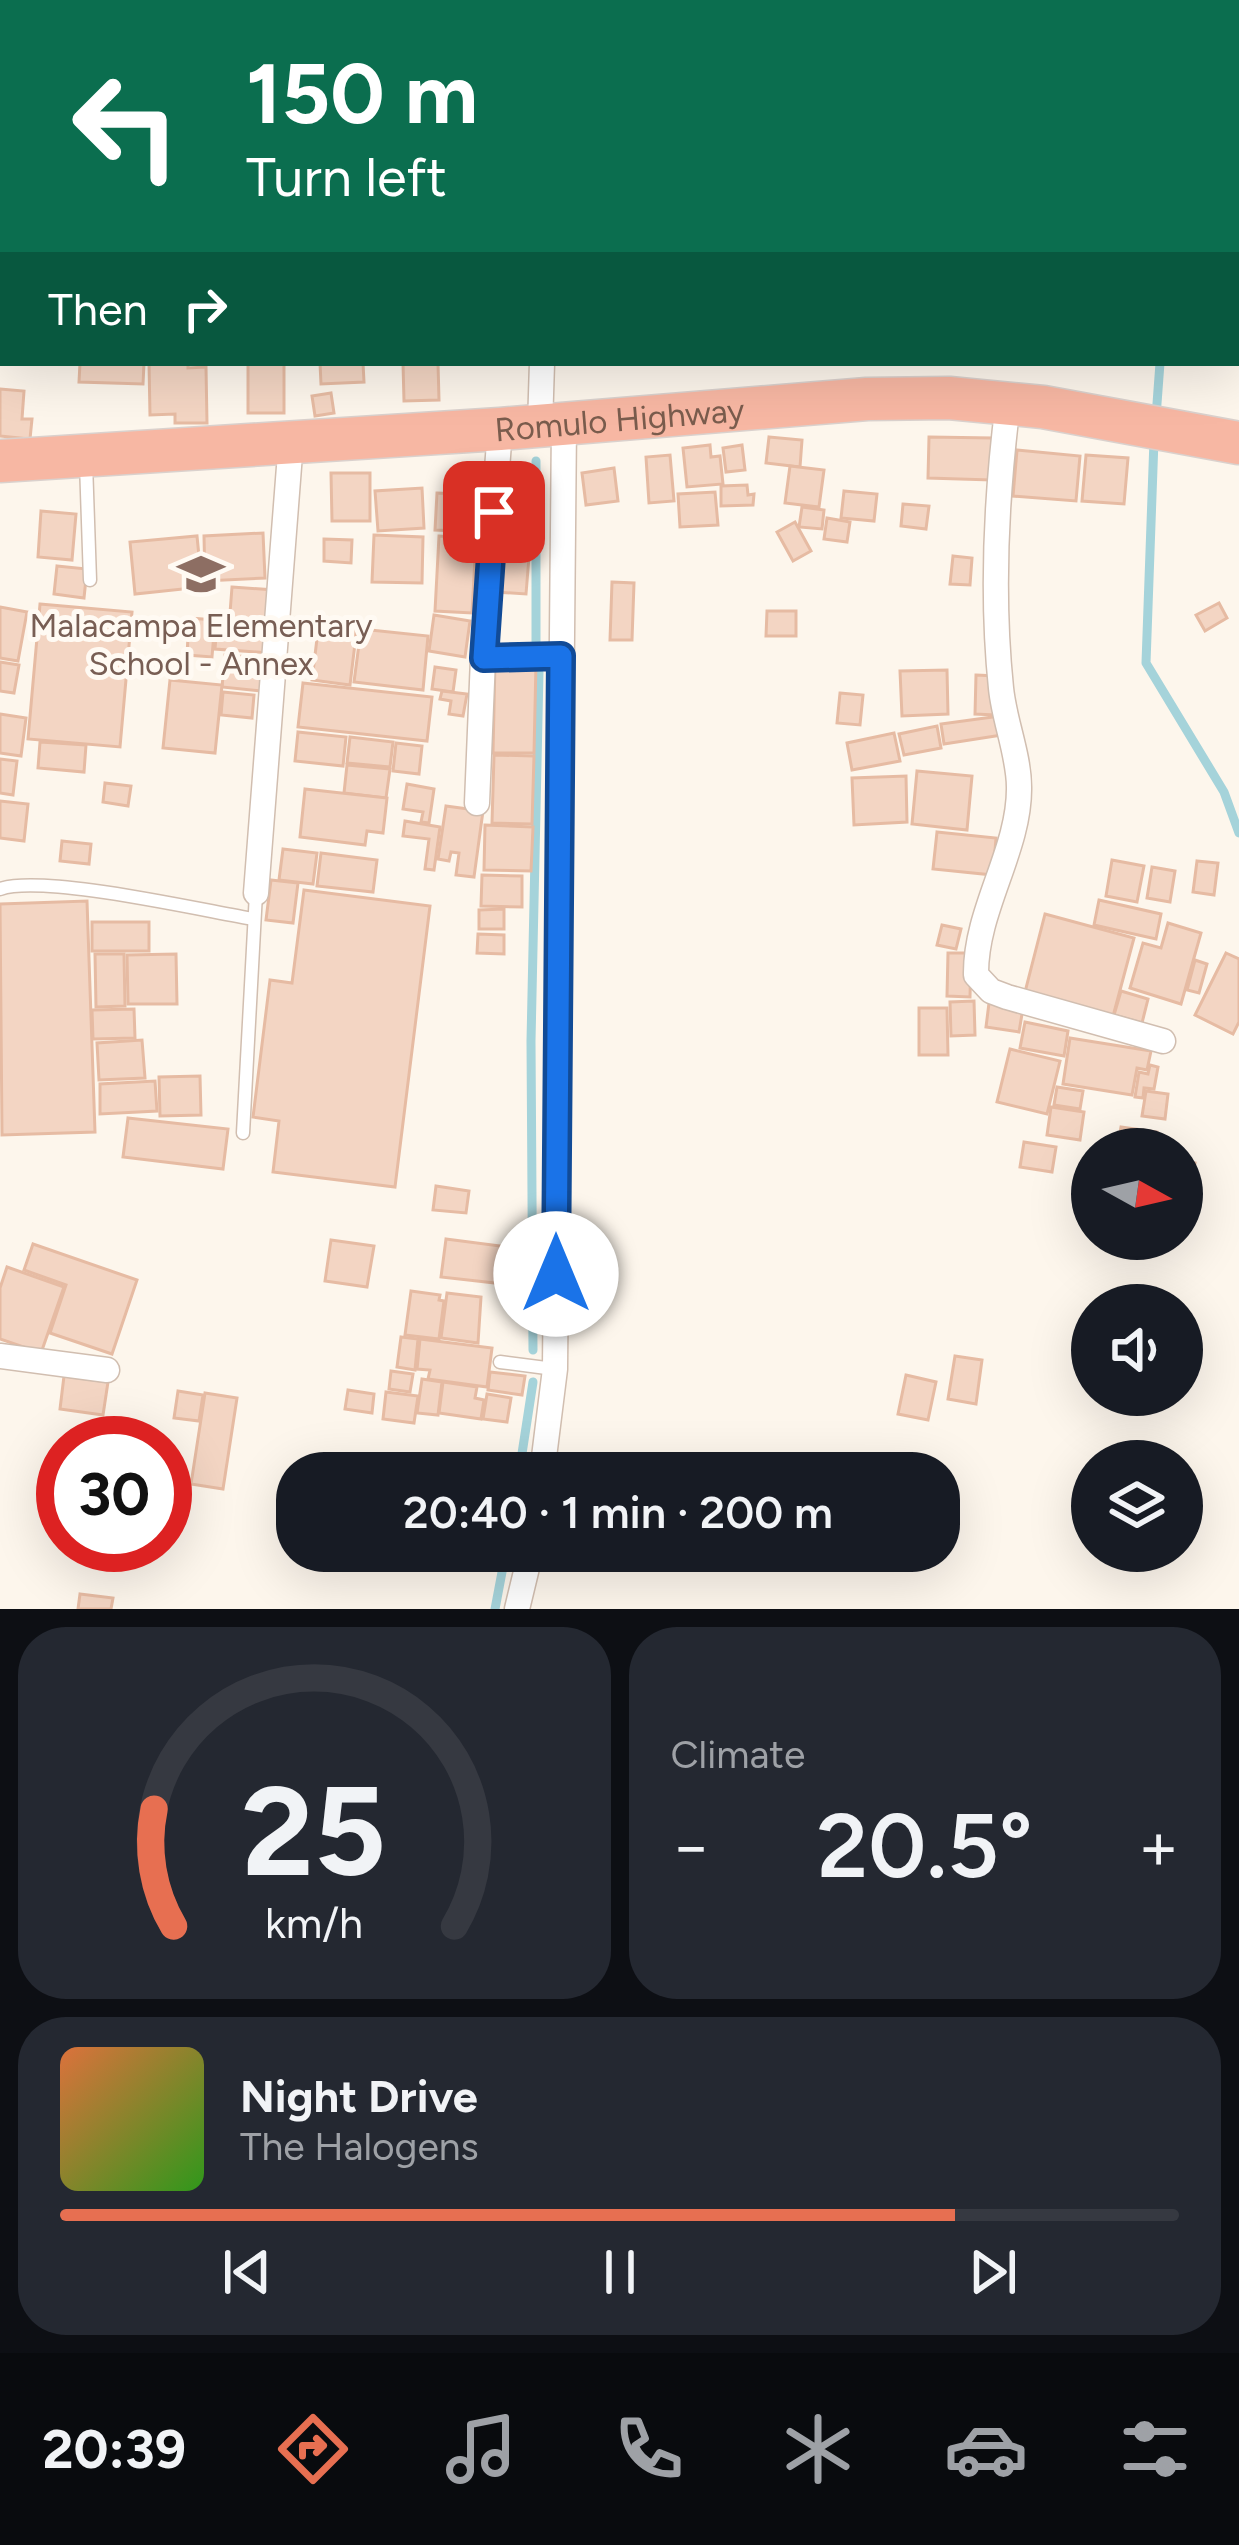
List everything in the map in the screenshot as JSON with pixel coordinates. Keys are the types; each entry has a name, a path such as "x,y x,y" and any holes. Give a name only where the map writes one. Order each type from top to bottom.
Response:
{"highway":[{"name":"Romulo Highway","path":"0,461 867,399 1008,403 1230,441"}],"street":[{"path":"477,803 484,658 535,426 542,366"},
{"path":"1008,403 994,577 1001,687 1019,787 1016,813 975,947 976,975 991,991 1007,997 1163,1041"},
{"path":"535,426 561,656 555,1370 545,1452"},
{"path":"256,892 292,441"},
{"path":"484,658 561,656"},
{"path":"0,1356 107,1370"},
{"path":"517,1609 526,1572"}],"lane":[{"path":"86,456 90,580"},
{"path":"0,889 14,884 53,886 253,919"},
{"path":"243,1133 256,892"},
{"path":"500,1362 555,1370"}],"building":[{"path":"80,366 144,366 143,384 79,382"},
{"path":"149,366 206,367 207,423 175,423 175,414 150,415"},
{"path":"248,366 284,366 284,413 248,413"},
{"path":"320,366 363,366 364,382 321,384"},
{"path":"403,366 438,366 439,400 404,401"},
{"path":"0,389 24,391 22,419 32,419 30,439 0,436"},
{"path":"331,393 334,413 315,416 312,396"},
{"path":"769,437 802,440 800,467 766,463"},
{"path":"929,437 992,438 991,480 928,478"},
{"path":"710,445 711,457 720,456 723,484 687,487 683,448"},
{"path":"742,445 745,470 726,472 723,448"},
{"path":"1017,450 1080,456 1076,501 1013,496"},
{"path":"670,455 674,501 649,503 646,457"},
{"path":"1086,455 1128,458 1124,504 1082,501"},
{"path":"790,466 824,470 819,507 785,503"},
{"path":"614,468 618,501 586,505 582,473"},
{"path":"531,471 532,490 505,493 504,473"},
{"path":"331,473 370,473 370,521 332,521"},
{"path":"747,485 748,495 754,494 753,505 721,506 721,486"},
{"path":"422,488 424,528 378,531 375,491"},
{"path":"844,491 877,494 874,521 841,518"},
{"path":"715,492 718,525 680,527 678,494"},
{"path":"437,493 482,495 481,532 435,530"},
{"path":"500,495 533,498 527,553 495,549"},
{"path":"903,504 929,506 926,529 901,526"},
{"path":"802,507 824,510 822,529 799,527"},
{"path":"41,511 76,514 72,560 38,557"},
{"path":"827,518 850,522 847,542 824,539"},
{"path":"795,522 811,551 793,561 777,532"},
{"path":"263,533 265,578 205,581 204,536"},
{"path":"374,535 423,537 422,583 372,582"},
{"path":"197,536 202,587 135,594 130,542"},
{"path":"439,536 476,539 472,613 435,611"},
{"path":"324,539 352,540 351,563 324,561"},
{"path":"498,555 529,557 526,594 496,592"},
{"path":"953,556 972,558 970,585 950,584"},
{"path":"57,566 87,569 84,598 54,594"},
{"path":"612,582 634,583 632,640 610,640"},
{"path":"232,587 274,590 270,653 215,649 217,625 229,626"},
{"path":"1219,603 1227,618 1205,631 1196,615"},
{"path":"40,604 132,612 120,747 28,739"},
{"path":"0,607 27,612 18,661 0,658"},
{"path":"767,611 796,611 796,636 766,636"},
{"path":"434,615 470,621 465,657 429,651"},
{"path":"189,618 215,620 212,657 187,655"},
{"path":"319,622 357,627 350,685 312,680"},
{"path":"361,629 428,636 423,690 354,682"},
{"path":"225,655 263,658 261,691 222,687"},
{"path":"0,662 19,665 14,693 0,691"},
{"path":"495,662 536,663 534,753 493,753"},
{"path":"435,667 456,670 453,692 432,689"},
{"path":"947,670 948,714 902,716 900,671"},
{"path":"976,675 996,676 995,715 975,714"},
{"path":"170,680 222,685 215,753 163,748"},
{"path":"303,683 432,697 427,741 298,727"},
{"path":"442,691 467,694 463,716 449,714 451,701 440,699"},
{"path":"223,692 254,695 252,718 221,715"},
{"path":"840,693 863,695 860,725 837,723"},
{"path":"0,714 26,718 21,756 0,753"},
{"path":"1000,716 1002,735 944,744 941,724"},
{"path":"937,726 941,748 904,755 899,734"},
{"path":"298,732 346,737 343,766 295,761"},
{"path":"894,733 900,761 852,770 847,743"},
{"path":"350,737 393,742 390,767 347,763"},
{"path":"40,742 86,745 84,772 38,768"},
{"path":"396,743 422,746 419,774 393,771"},
{"path":"494,755 534,756 532,824 492,823"},
{"path":"0,759 17,761 13,795 0,793"},
{"path":"347,765 390,769 386,798 344,793"},
{"path":"917,771 972,776 967,830 912,824"},
{"path":"906,776 907,822 854,825 852,778"},
{"path":"105,783 131,786 128,806 103,802"},
{"path":"407,784 434,789 429,823 421,822 423,812 403,809"},
{"path":"305,789 387,798 383,833 367,831 365,845 300,837"},
{"path":"0,801 28,804 24,841 0,838"},
{"path":"446,806 483,811 474,877 456,875 459,853 451,852 449,861 438,859"},
{"path":"405,821 440,827 434,870 425,869 429,839 403,836"},
{"path":"485,825 533,827 531,871 484,870"},
{"path":"937,832 996,838 993,875 933,869"},
{"path":"62,841 91,844 89,864 60,861"},
{"path":"283,849 317,853 313,884 279,880"},
{"path":"321,853 377,860 373,892 317,886"},
{"path":"1112,860 1144,866 1137,902 1106,896"},
{"path":"1197,861 1218,863 1214,895 1193,892"},
{"path":"1152,867 1175,871 1170,902 1147,898"},
{"path":"482,875 522,876 522,907 481,906"},
{"path":"271,880 298,883 293,923 266,920"},
{"path":"304,890 430,906 395,1187 273,1172 279,1121 253,1117 270,980 292,983"},
{"path":"1099,900 1161,914 1156,939 1094,925"},
{"path":"87,901 95,1132 2,1135 0,904"},
{"path":"504,909 504,929 479,929 479,910"},
{"path":"1045,914 1134,938 1112,1020 1024,996"},
{"path":"92,922 149,922 149,951 92,951"},
{"path":"1168,923 1201,933 1181,1004 1130,988 1143,943 1161,948"},
{"path":"942,925 961,929 956,949 937,945"},
{"path":"478,934 504,935 504,954 477,953"},
{"path":"948,953 971,953 970,997 947,996"},
{"path":"1226,953 1239,959 1239,1022 1233,1034 1195,1015"},
{"path":"95,954 124,954 125,1006 96,1007"},
{"path":"176,954 177,1004 128,1004 127,955"},
{"path":"1195,960 1207,964 1199,993 1187,990"},
{"path":"1121,991 1148,999 1142,1023 1114,1015"},
{"path":"974,1001 975,1035 951,1036 950,1002"},
{"path":"989,1003 1023,1008 1019,1032 986,1027"},
{"path":"919,1008 947,1008 948,1055 919,1055"},
{"path":"134,1009 135,1038 93,1039 92,1010"},
{"path":"1025,1022 1068,1031 1064,1056 1020,1048"},
{"path":"1070,1038 1151,1051 1147,1070 1137,1068 1132,1095 1063,1084"},
{"path":"142,1040 145,1078 99,1080 97,1043"},
{"path":"1010,1049 1060,1061 1047,1114 997,1102"},
{"path":"1150,1065 1158,1067 1154,1089 1144,1088 1143,1098 1135,1097 1139,1072 1148,1074"},
{"path":"200,1076 201,1115 160,1116 159,1077"},
{"path":"155,1081 157,1111 100,1114 100,1084"},
{"path":"1057,1087 1083,1091 1080,1109 1054,1105"},
{"path":"1146,1091 1168,1094 1165,1119 1142,1116"},
{"path":"1051,1107 1084,1112 1082,1128 1071,1128 1071,1139 1047,1135"},
{"path":"128,1118 228,1129 223,1169 123,1157"},
{"path":"1024,1142 1056,1147 1052,1172 1020,1167"},
{"path":"436,1186 469,1191 466,1213 433,1210"},
{"path":"446,1239 508,1247 504,1284 441,1277"},
{"path":"331,1240 374,1246 367,1287 325,1281"},
{"path":"33,1244 137,1280 112,1354 50,1333 66,1285 24,1270"},
{"path":"7,1267 64,1287 41,1353 0,1339 0,1288"},
{"path":"411,1291 440,1295 439,1300 444,1301 439,1339 405,1335"},
{"path":"447,1293 481,1297 478,1343 441,1338"},
{"path":"401,1337 418,1339 415,1370 397,1367"},
{"path":"420,1339 492,1348 487,1387 428,1379 430,1370 417,1369"},
{"path":"955,1356 982,1360 976,1404 948,1399"},
{"path":"391,1371 413,1374 410,1392 389,1389"},
{"path":"490,1372 525,1376 522,1395 488,1390"},
{"path":"906,1375 936,1382 928,1420 898,1414"},
{"path":"64,1376 108,1382 103,1415 60,1409"},
{"path":"422,1379 442,1382 438,1415 417,1413"},
{"path":"443,1382 477,1387 475,1398 484,1400 481,1419 439,1413"},
{"path":"348,1390 374,1394 372,1413 345,1409"},
{"path":"178,1391 203,1395 199,1421 174,1416"},
{"path":"386,1392 418,1396 414,1423 383,1419"},
{"path":"205,1393 237,1398 223,1489 192,1484"},
{"path":"487,1394 511,1398 507,1422 483,1419"},
{"path":"80,1594 113,1598 111,1609 78,1609"}],"waterway":[{"path":"1156,417 1160,366"},
{"path":"1154,440 1146,663 1224,792 1239,833"},
{"path":"536,461 536,644"},
{"path":"533,1350 531,1041 539,672"},
{"path":"522,1452 533,1382"},
{"path":"495,1609 502,1572"}],"place":[{"name":"Malacampa Elementary School - Annex","path":"201,574"}],"route":[{"path":"494,512 484,658 561,656 556,1274"}]}
